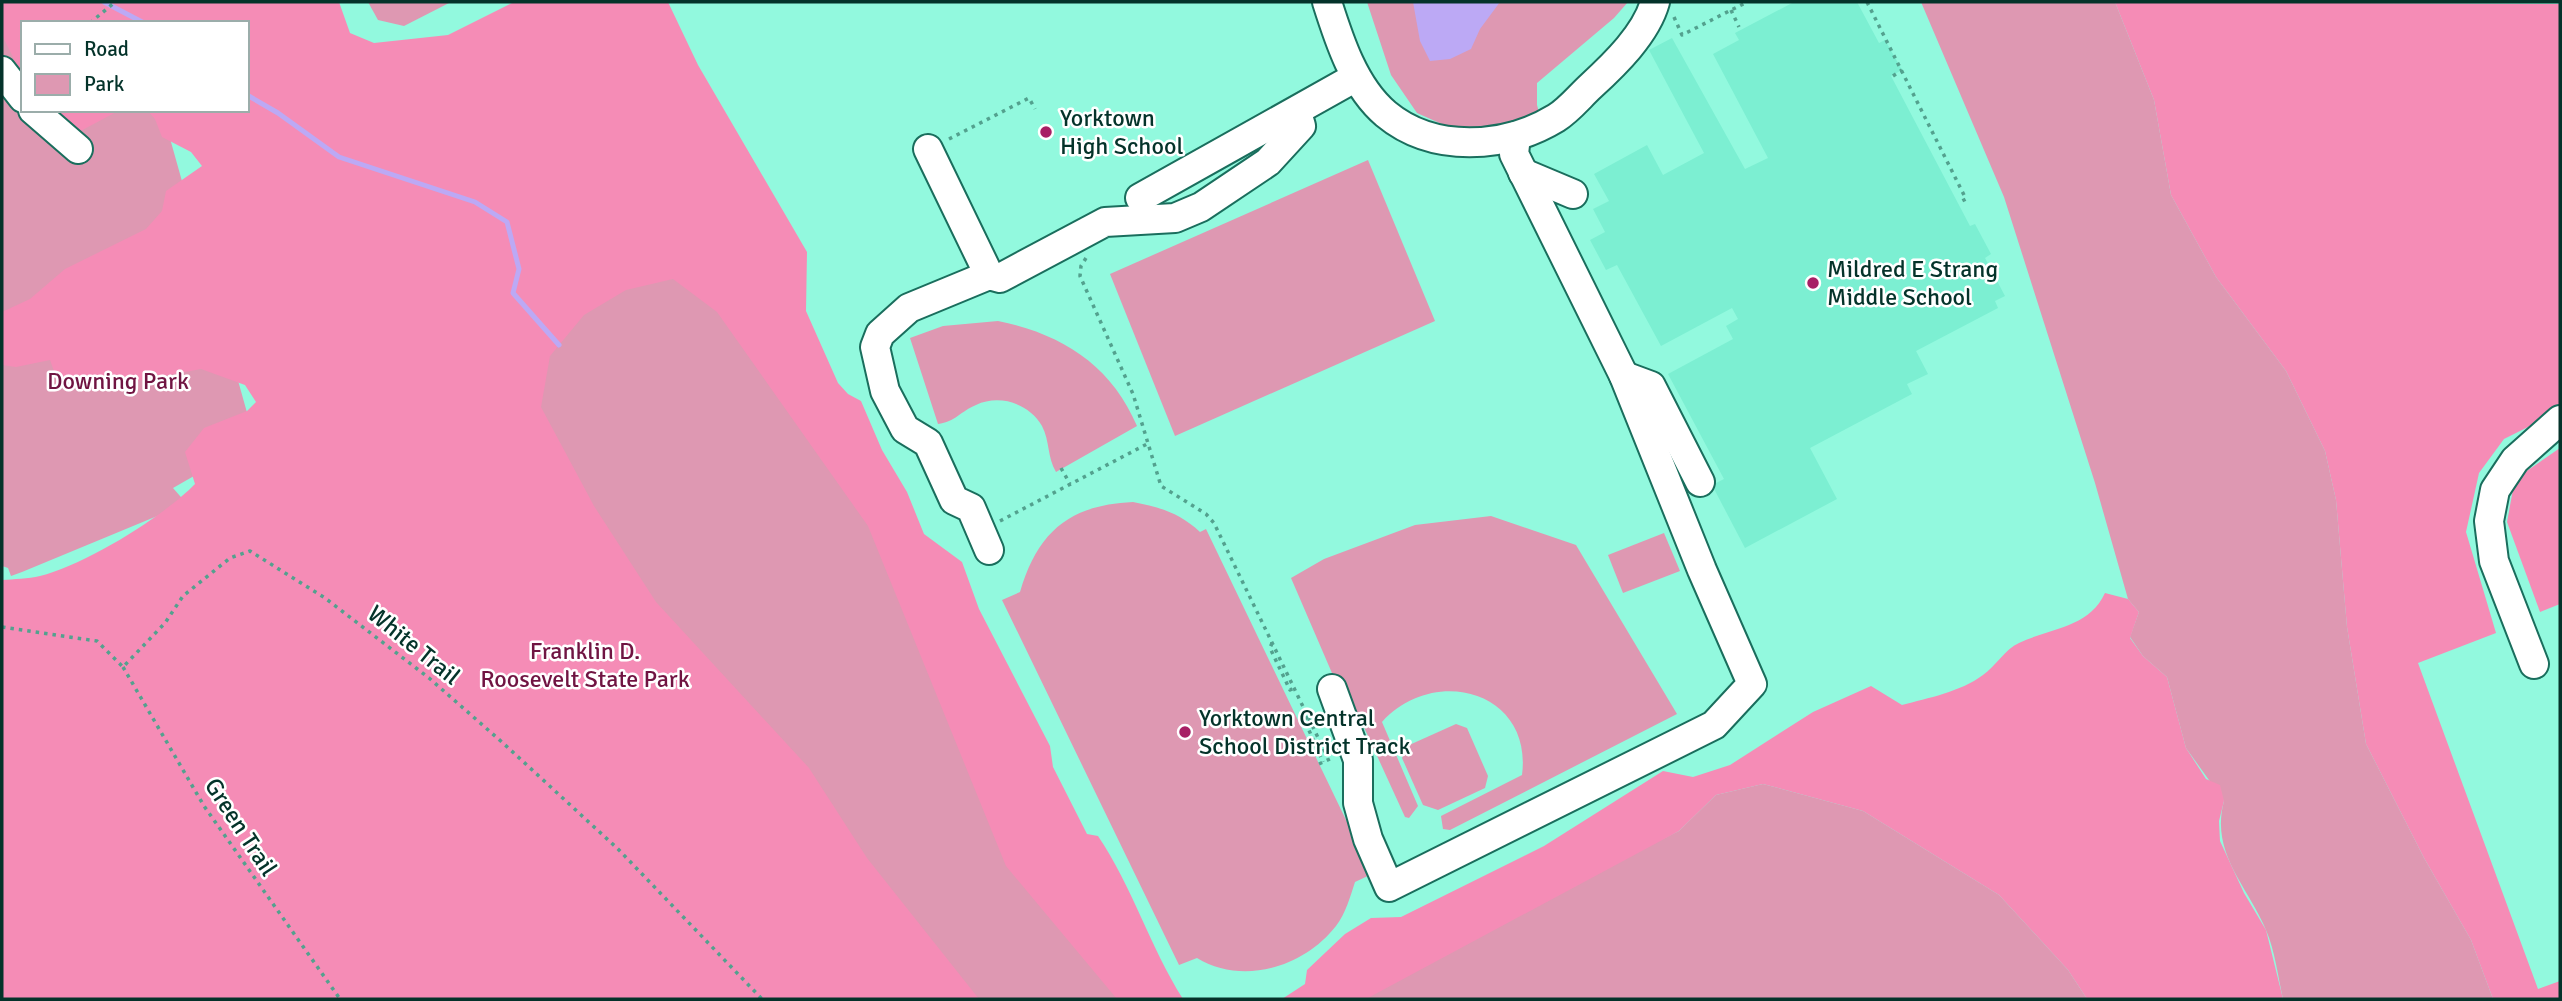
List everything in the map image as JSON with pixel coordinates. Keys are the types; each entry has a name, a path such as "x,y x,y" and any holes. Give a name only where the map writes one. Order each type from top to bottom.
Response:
{"lane":[{"path":"1327,2 1356,77 1385,113 1417,134 1466,144 1516,136 1557,118 1620,58 1664,8"},
{"path":"2,71 21,95"},
{"path":"1140,198 1356,77"},
{"path":"35,112 78,149"},
{"path":"985,541 971,508 954,500 928,443 905,429 885,391 875,347 880,334 909,309 989,275 1000,278 1105,222 1175,218 1201,207 1268,162 1301,126 1297,112"},
{"path":"1332,689 1358,760 1358,803 1368,839 1389,887 1714,725 1752,684 1702,570 1624,376 1514,154 1516,136"},
{"path":"928,149 989,275"},
{"path":"1523,173 1573,194"},
{"path":"1624,376 1650,386 1700,482"},
{"path":"2534,664 2494,561 2489,521 2495,490 2515,460 2560,421"}],"path":[{"path":"92,21 115,2"},
{"path":"1664,8 1682,35 1747,2"},
{"path":"1867,2 1966,199 1958,203"},
{"path":"1731,10 1739,27"},
{"path":"1893,76 1902,70"},
{"path":"928,149 1029,98 1035,109"},
{"path":"1088,256 1081,266 1080,276 1133,394 1146,429 1147,444 1161,486 1206,514 1214,523 1326,754"},
{"path":"985,541 1070,484 1147,444"},
{"path":"1061,468 1070,484"},
{"name":"White Trail","path":"123,667 164,623 183,596 230,558 250,551 346,614 429,678 533,768 618,849 762,999"},
{"path":"2,627 97,641 123,667"},
{"path":"1265,651 1272,643"},
{"path":"1270,648 1290,690 1294,688"},
{"name":"Green Trail","path":"123,667 204,807 340,999"},
{"path":"1308,717 1304,719 1323,762 1319,764"}],"shaded area":[{"path":"1413,2 1500,2 1480,29 1471,49 1450,59 1430,61 1420,41"},
{"name":"Mildred E Strang Middle School","path":"1794,2 1857,2 1879,43 1885,40 1902,70 1891,76 1970,226 1975,224 1991,254 1985,258 2005,296 1995,301 1998,308 1916,351 1928,374 1907,384 1912,394 1810,448 1837,499 1745,548 1712,485 1724,479 1668,374 1733,339 1726,326 1738,319 1732,308 1661,346 1617,265 1606,270 1590,240 1605,232 1593,209 1609,201 1594,174 1647,145 1663,175 1704,153 1649,50 1672,38 1745,169 1768,158 1713,54 1739,40 1735,33"}],"green space":[{"name":"Franklin D. Roosevelt State Park","path":"2,2 339,2 350,33 374,43 448,35 514,2 668,2 698,65 807,252 806,311 838,383 848,394 861,401 882,450 907,492 924,534 962,562 979,609 1050,746 1053,767 1087,834 1098,836 1110,855 1183,999 1117,999 1006,866 868,526 717,312 673,279 626,290 584,315 550,356 541,407 594,506 656,602 809,768 867,858 979,999 2,999 2,580 35,577 79,562 164,511 195,484 185,452 204,428 247,411 256,402 245,385 201,369 99,388 59,385 50,360 16,367 2,365 2,312 30,299 65,269 146,229 162,211 166,191 202,166 191,152 162,137 155,119 149,112 248,112 248,21 21,21 21,80 18,67 2,35"},
{"path":"368,2 451,2 404,26 378,20"},
{"path":"1367,2 1628,2 1614,18 1537,83 1540,116 1501,131 1453,129 1417,113 1391,75"},
{"path":"1921,2 2115,2 2154,100 2171,195 2216,277 2286,371 2325,451 2336,500 2347,627 2366,744 2424,858 2471,940 2493,999 2283,999 2266,930 2226,853 2221,820 2224,801 2186,748 2167,677 2143,656 2130,637 2139,612 2128,599 2095,483 2004,197"},
{"path":"2115,2 2560,4 2560,411 2504,439 2479,473 2466,532 2496,633 2418,663 2538,989 2560,981 2560,999 2493,999 2471,940 2424,858 2366,744 2347,627 2336,500 2325,451 2286,371 2216,277 2171,195 2154,100"},
{"name":"Franklin D. Roosevelt State Park","path":"2,22 21,59 21,112 163,112 255,441 173,488 187,504 729,200 1127,999 2,999 179,507 11,576 8,568 2,566"},
{"path":"44,112 116,112 73,135"},
{"path":"1368,160 1435,321 1175,436 1110,274"},
{"path":"998,321 1043,334 1082,356 1113,386 1137,426 1056,472 1042,426 1021,406 994,400 971,407 949,421 938,424 910,338 943,326"},
{"path":"2560,448 2560,604 2540,612 2507,522 2515,479"},
{"name":"Yorktown Central School District Track","path":"1133,502 1169,512 1200,532 1206,529 1372,874 1355,882 1342,916 1323,940 1290,962 1272,968 1234,971 1197,958 1179,965 1002,600 1020,592 1036,553 1060,525 1091,509"},
{"path":"1491,516 1576,545 1677,714 1450,830 1443,829 1441,816 1522,775 1521,747 1512,724 1497,706 1476,696 1452,691 1428,694 1404,704 1382,722 1418,806 1409,818 1405,817 1357,712 1338,687 1291,578 1324,559 1415,525"},
{"path":"1664,533 1680,571 1623,593 1608,555"},
{"path":"2105,593 2128,599 2139,612 2130,638 2143,656 2167,677 2186,748 2206,779 2220,785 2224,801 2219,821 2220,841 2244,893 2266,930 2283,999 2087,999 2068,970 1999,895 1863,811 1763,784 1716,795 1679,831 1366,999 1282,999 1305,984 1307,970 1345,934 1371,918 1401,917 1544,846 1663,771 1693,777 1730,765 1813,712 1871,686 1902,705 1954,690 1983,675 2014,646 2079,620 2098,605"},
{"path":"1456,724 1467,728 1488,776 1485,788 1438,810 1423,805 1402,758 1407,746"},
{"path":"1763,784 1863,811 1999,895 2068,970 2087,999 1334,999 1679,831 1716,795"}],"waterway":[{"path":"104,2 140,21"},
{"path":"248,96 278,113 339,157 475,202 507,222 519,269 513,293 559,345"}],"place":[{"name":"Yorktown High School","path":"1046,132"},
{"name":"Mildred E Strang Middle School","path":"1813,283"},
{"name":"Yorktown Central School District Track","path":"1185,732"}],"park label":[{"name":"Downing Park","path":"118,381"}]}
